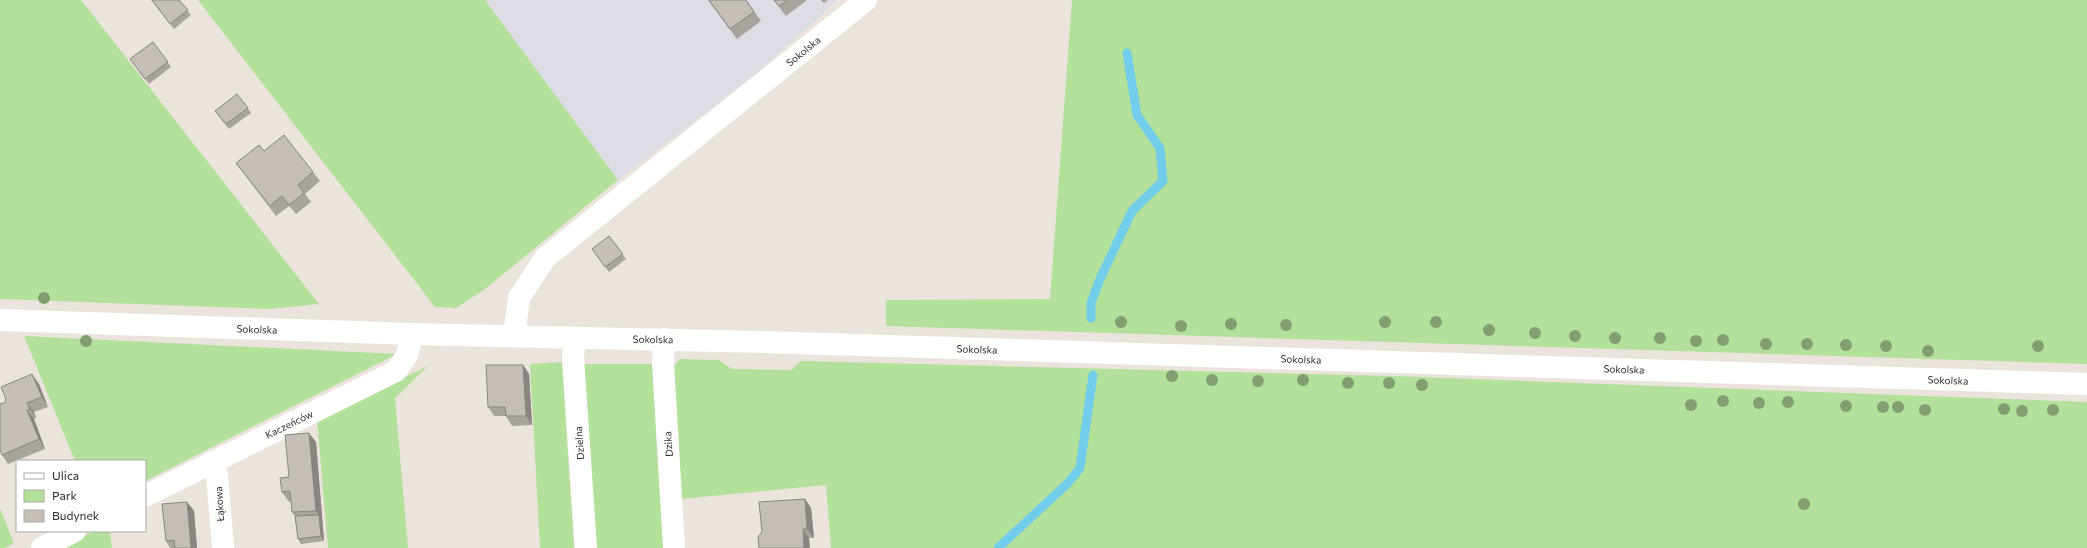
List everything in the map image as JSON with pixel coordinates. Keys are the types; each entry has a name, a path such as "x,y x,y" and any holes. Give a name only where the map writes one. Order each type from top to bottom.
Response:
{"street":[{"name":"Sokolska","path":"514,336 519,298 545,258 866,0"},
{"name":"Sokolska","path":"0,320 413,334 664,339 2087,384"},
{"name":"Kaczeńców","path":"146,495 396,371 407,355 413,334"},
{"name":"Dzielna","path":"575,338 573,357 586,548"},
{"name":"Dzika","path":"664,339 662,363 674,548"},
{"name":"Łąkowa","path":"212,462 217,475 223,548"},
{"path":"42,548 73,532"}],"shaded area":[{"path":"485,0 838,0 757,73 618,180"}],"green space":[{"path":"0,0 81,0 319,304 270,309 0,299"},
{"path":"198,0 485,0 618,180 485,289 456,308 435,307"},
{"path":"1072,0 2087,0 2087,364 886,326 886,300 1050,299"},
{"path":"24,336 397,354 146,480 146,460 75,460"},
{"path":"680,359 719,360 732,369 791,370 801,361 1393,376 2087,402 2087,548 831,548 826,485 680,499 670,371"},
{"path":"562,362 574,548 540,548 530,364"},
{"path":"583,364 653,364 666,548 593,548"},
{"path":"428,366 395,398 408,548 328,548 317,419"},
{"path":"0,508 14,543 5,548 0,548"},
{"path":"92,532 110,532 112,548 60,548"}],"building":[{"path":"152,0 179,0 188,10 170,24"},
{"path":"709,0 746,0 754,12 730,29"},
{"path":"774,0 788,0 779,6"},
{"path":"153,42 168,62 145,79 130,59"},
{"path":"237,94 248,108 226,124 215,111"},
{"path":"284,135 313,172 298,185 304,193 289,205 282,196 270,206 236,163 259,145 264,151"},
{"path":"609,236 623,254 605,267 592,249"},
{"path":"486,365 523,365 526,416 506,416 505,407 488,407"},
{"path":"32,374 42,397 27,403 30,409 27,410 39,439 2,455 0,450 0,404 6,402 6,399 1,387"},
{"path":"309,433 316,511 292,512 290,491 282,492 280,478 289,477 285,435"},
{"path":"805,499 807,529 803,529 804,548 759,548 758,537 762,532 759,502"},
{"path":"187,502 191,548 175,548 174,540 166,541 162,504"},
{"path":"319,515 321,536 298,539 295,516"}],"waterway":[{"path":"1091,318 1091,303 1100,279 1132,211 1163,181 1160,148 1137,115 1127,53"},
{"path":"998,548 1068,483 1080,468 1093,375"}]}
